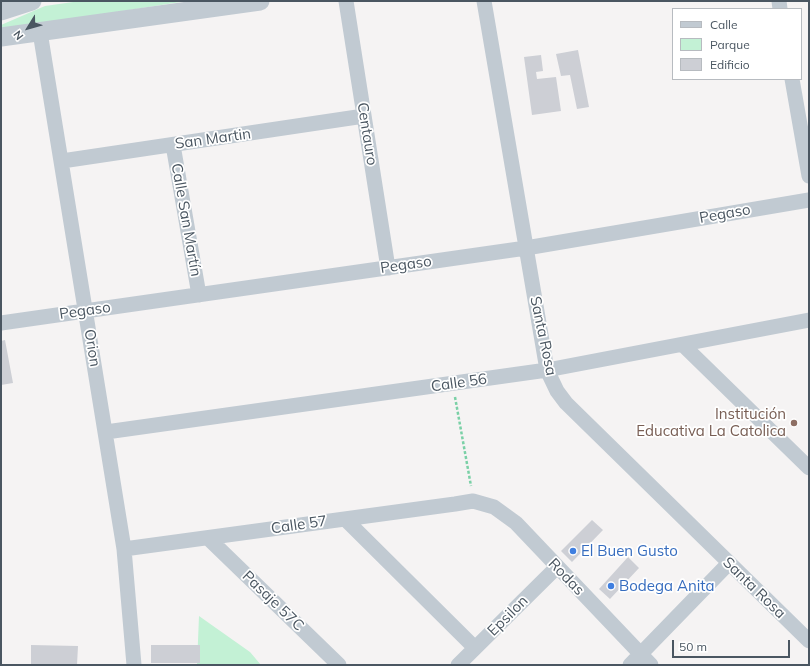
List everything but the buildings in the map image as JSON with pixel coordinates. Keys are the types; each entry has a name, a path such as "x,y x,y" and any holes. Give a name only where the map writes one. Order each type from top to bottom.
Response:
{"street":[{"path":"1,11 32,1"},
{"path":"1,38 260,1"},
{"name":"Centauro","path":"346,1 388,268"},
{"name":"Santa Rosa","path":"484,1 547,370 557,391 566,403 809,641"},
{"name":"Orion","path":"40,32 124,549 134,665"},
{"path":"792,80 809,176"},
{"name":"San Martin","path":"62,161 364,116"},
{"name":"Calle San Martín","path":"173,145 199,295"},
{"name":"Pegaso","path":"1,323 526,248 809,200"},
{"name":"Calle 56","path":"106,432 547,370 809,320"},
{"path":"683,345 809,468"},
{"name":"Calle 57","path":"124,549 473,501"},
{"name":"Rodas","path":"473,501 494,507 516,524 557,567 640,662"},
{"path":"345,519 475,648"},
{"name":"Pasaje 57C","path":"208,538 339,665"},
{"path":"640,662 729,563"},
{"name":"Epsilon","path":"458,665 557,567"}],"path":[{"path":"453,384 473,501"}],"green space":[{"path":"80,1 187,1 1,30 1,25 45,6"},
{"path":"199,616 250,652 261,665 197,665"}],"place":[{"name":"Institución Educativa La Catolica","path":"794,423"},
{"name":"El Buen Gusto","path":"573,551"},
{"name":"Bodega Anita","path":"611,586"}]}
